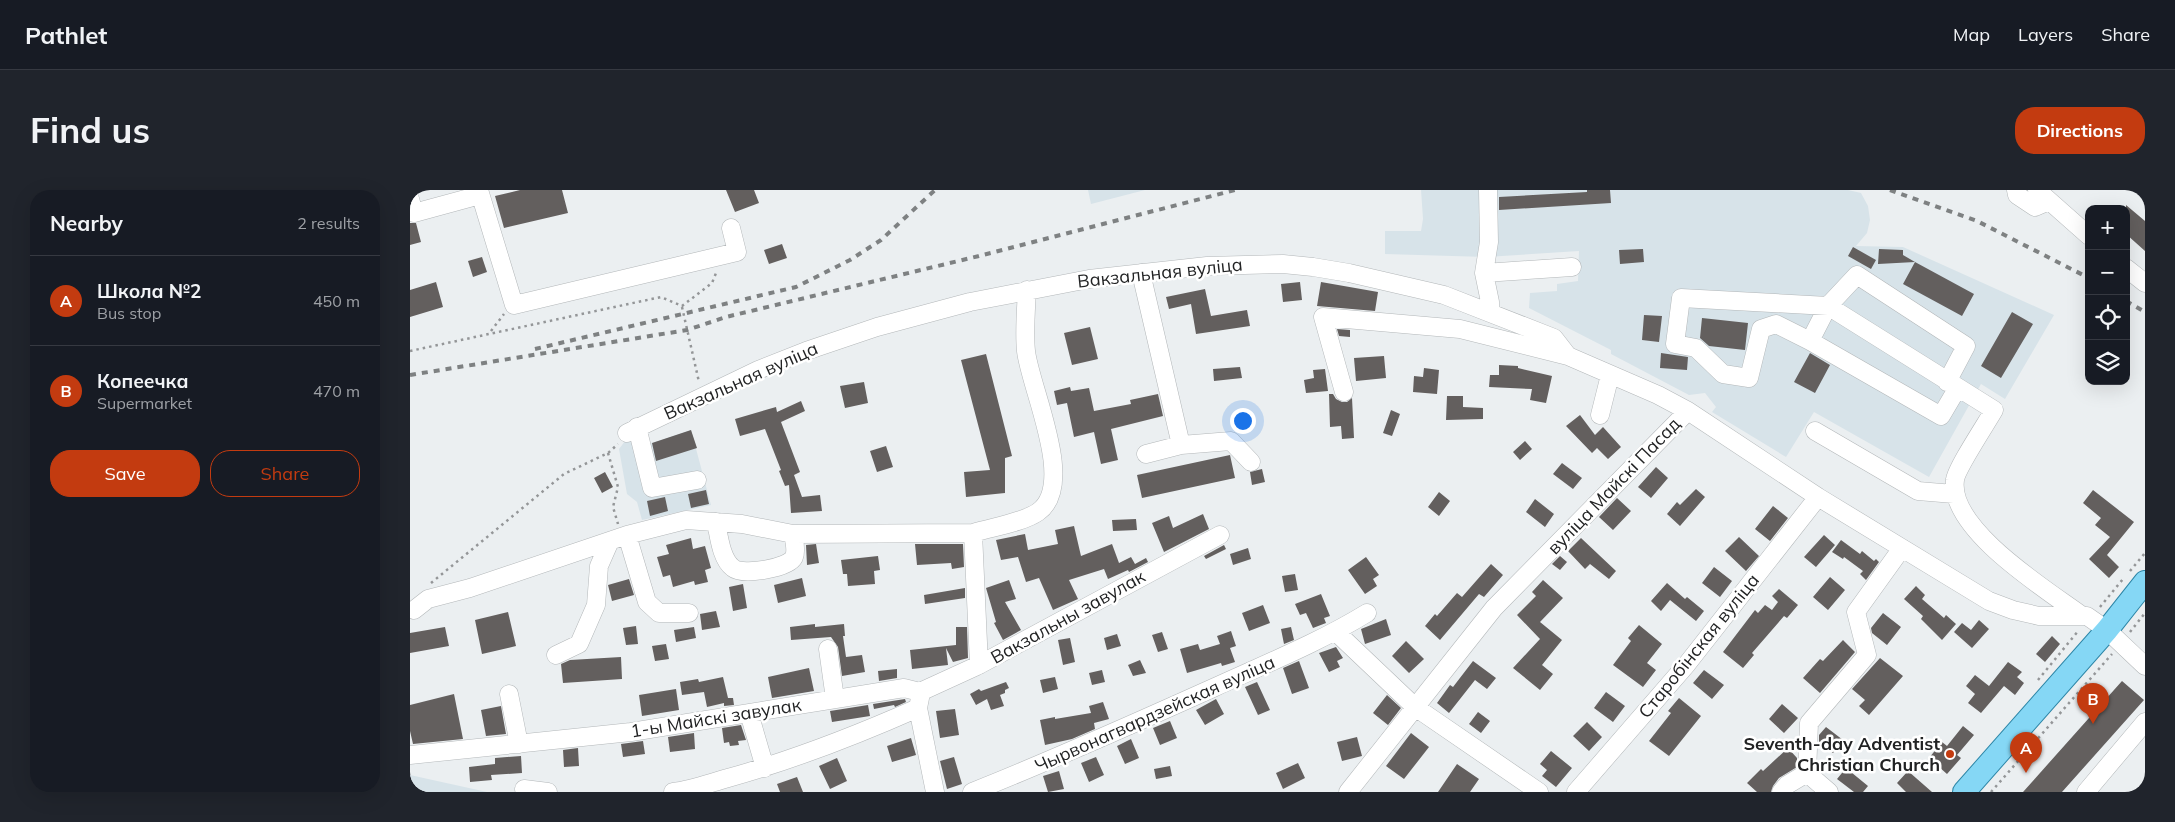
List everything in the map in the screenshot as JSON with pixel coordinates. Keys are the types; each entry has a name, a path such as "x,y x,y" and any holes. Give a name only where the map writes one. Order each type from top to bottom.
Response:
{"main road":[{"path":"1964,792 2100,626 2145,582"}],"street":[{"path":"1488,190 1489,242 1484,272 1490,312"},
{"path":"2016,190 2017,195 2035,207 2043,196 2085,233"},
{"path":"410,199 414,213 479,193 514,305 736,252 731,228"},
{"name":"Вакзальная вуліца","path":"632,430 703,398 758,370 806,351 877,327 970,302 1089,279 1141,272 1208,266 1274,264 1313,267 1349,273 1444,296 1490,312 1554,338 1568,356 1658,395 1688,411"},
{"path":"1484,272 1572,267"},
{"path":"2130,271 2145,283"},
{"path":"1141,272 1181,445"},
{"path":"1810,341 1828,306 1857,275 1966,346 1952,385 1941,416 1810,341 1776,324 1761,329 1749,378 1724,374 1696,348 1676,344 1681,298 1828,306 1952,385 1994,410 1955,479 1954,494 1964,513 1988,545 2100,626 2145,666"},
{"path":"414,610 428,599 470,588 620,538 686,520 742,524 793,534 972,532 1039,512 1048,501 1054,485 1049,437 1026,352 1027,290"},
{"path":"1344,392 1323,317 1460,329 1568,356"},
{"path":"1600,415 1610,375"},
{"name":"вуліца Майскі Пасад","path":"1348,792 1494,608 1688,411 1818,497 1989,601 2013,610 2039,616 2100,626"},
{"path":"632,430 652,488 696,480"},
{"path":"1815,431 1918,491 1954,494"},
{"path":"1146,454 1181,445 1231,441 1251,462"},
{"name":"Старобінская вуліца","path":"1576,792 1687,664 1818,497"},
{"path":"716,522 725,559 734,569 745,572 786,565 794,559 793,534"},
{"name":"Вакзальны завулак","path":"972,532 979,665 1220,535"},
{"path":"620,538 647,602 659,613 689,613"},
{"path":"556,655 579,644 596,605 599,566 620,538"},
{"path":"1807,774 1809,722 1867,655 1856,612 1902,548"},
{"name":"Чырвонагвардзейская вуліца","path":"972,792 1060,757 1336,632 1367,613"},
{"path":"1336,632 1415,707 1538,792"},
{"path":"828,650 835,699"},
{"path":"673,792 687,790 765,768 879,725 979,665"},
{"name":"1-ы Майскі завулак","path":"410,756 631,732 904,688 919,700"},
{"path":"509,694 519,744"},
{"path":"919,700 935,792"},
{"path":"749,713 765,768"},
{"path":"2086,792 2145,722"},
{"path":"1782,792 1787,785 1807,774"},
{"path":"1807,774 1829,792"},
{"path":"524,789 548,792"}],"path":[{"path":"682,306 712,283 724,255"},
{"path":"410,351 661,297 682,306"},
{"path":"682,306 703,398"},
{"path":"428,587 439,574 564,474 608,453 632,430"},
{"path":"608,453 618,487 613,508 620,538"},
{"path":"1991,792 2100,626 2145,553"},
{"path":"2100,626 2145,613"}],"shaded area":[{"path":"1088,190 1145,190 1091,204"},
{"path":"1421,190 1848,190 1861,193 1868,206 1870,220 1867,233 1856,246 1903,247 2054,315 2005,399 1981,384 1929,477 1814,412 1786,457 1712,412 1716,407 1705,393 1689,395 1611,354 1611,350 1529,308 1530,293 1557,291 1557,284 1578,281 1579,251 1486,257 1385,254 1385,231 1421,231 1423,219"},
{"path":"691,430 711,505 642,520 637,502 627,494 619,449 628,437 649,444"},
{"path":"410,775 487,792 410,792"}],"building":[{"path":"520,190 562,190 568,213 504,228 495,196"},
{"path":"726,190 754,190 759,203 735,212"},
{"path":"1587,190 1610,190 1611,203 1499,210 1499,197 1587,192"},
{"path":"2130,208 2145,221 2145,251 2130,238"},
{"path":"410,223 416,223 421,242 410,245"},
{"path":"782,244 787,258 769,264 764,250"},
{"path":"1853,247 1876,260 1871,269 1848,256"},
{"path":"1643,249 1644,262 1620,264 1619,250"},
{"path":"1879,249 1903,250 1903,255 1915,262 1878,264"},
{"path":"482,257 487,272 473,277 468,261"},
{"path":"1915,262 1974,294 1962,316 1903,284"},
{"path":"436,282 443,307 410,317 410,290"},
{"path":"1300,282 1302,300 1283,302 1281,284"},
{"path":"1321,282 1378,292 1375,311 1317,306"},
{"path":"1205,289 1211,316 1247,310 1250,326 1196,334 1191,304 1169,309 1166,297"},
{"path":"2012,312 2033,324 2001,378 1981,366"},
{"path":"1644,315 1662,316 1659,342 1642,340"},
{"path":"1702,318 1748,323 1745,350 1709,346 1700,338"},
{"path":"1090,327 1098,359 1072,365 1064,333"},
{"path":"1337,329 1350,330 1350,337 1339,336"},
{"path":"1661,353 1688,357 1687,370 1660,368"},
{"path":"1810,353 1830,365 1815,393 1794,382"},
{"path":"986,354 1012,456 1005,458 1005,493 966,497 964,472 990,470 961,360"},
{"path":"1384,356 1386,378 1356,381 1354,358"},
{"path":"1499,365 1518,366 1518,368 1552,376 1546,403 1530,400 1532,389 1489,387 1490,375 1499,375"},
{"path":"1240,367 1242,378 1214,381 1213,369"},
{"path":"1424,368 1439,370 1437,394 1413,392 1414,376 1423,377"},
{"path":"1325,369 1328,391 1306,393 1304,380 1314,378 1313,370"},
{"path":"864,382 868,403 845,408 840,386"},
{"path":"1070,387 1071,391 1089,388 1094,411 1131,404 1130,400 1158,394 1163,416 1111,429 1118,460 1101,464 1094,432 1074,437 1067,403 1057,405 1054,391"},
{"path":"1329,394 1333,394 1336,399 1342,402 1347,402 1352,398 1354,438 1342,439 1341,426 1330,427"},
{"path":"1447,396 1463,396 1463,407 1483,408 1483,419 1446,420"},
{"path":"801,401 805,411 781,422 800,472 794,475 802,497 820,495 822,511 791,513 789,485 785,486 779,471 781,470 765,429 740,436 735,419 776,407 777,412"},
{"path":"1391,410 1400,414 1392,436 1383,433"},
{"path":"1580,415 1595,435 1603,427 1621,447 1608,459 1597,448 1592,453 1566,426"},
{"path":"691,430 697,448 656,461 652,443"},
{"path":"1525,441 1532,449 1520,460 1513,452"},
{"path":"886,446 893,467 877,472 870,451"},
{"path":"1230,455 1235,478 1142,498 1137,475"},
{"path":"1562,463 1582,478 1573,489 1553,474"},
{"path":"1656,467 1668,478 1651,498 1638,487"},
{"path":"1262,469 1265,482 1252,485 1250,472"},
{"path":"605,472 613,487 602,493 594,478"},
{"path":"1696,489 1705,497 1680,526 1667,514 1677,502 1680,505"},
{"path":"706,490 709,504 691,508 688,494"},
{"path":"2093,490 2134,522 2107,555 2119,567 2109,578 2089,559 2110,537 2095,525 2101,518 2083,503"},
{"path":"1439,492 1450,501 1439,516 1428,507"},
{"path":"665,497 668,511 650,516 647,501"},
{"path":"1617,498 1631,511 1613,530 1599,517"},
{"path":"1535,499 1554,514 1545,527 1526,512"},
{"path":"1773,506 1788,518 1770,541 1755,529"},
{"path":"1203,514 1209,529 1164,552 1152,523 1169,516 1173,528"},
{"path":"1136,519 1137,530 1113,531 1112,520"},
{"path":"1074,526 1081,556 1112,544 1119,563 1131,557 1135,564 1146,558 1148,562 1129,572 1128,570 1108,579 1104,569 1069,580 1078,599 1053,610 1039,578 1026,582 1018,557 1001,560 996,540 1025,534 1028,550 1058,544 1055,530"},
{"path":"1824,535 1835,545 1816,567 1804,557"},
{"path":"1739,537 1759,556 1746,571 1725,551"},
{"path":"691,538 693,549 705,546 711,568 705,570 708,582 695,585 694,581 673,587 670,575 663,577 657,557 669,554 666,545"},
{"path":"1581,538 1616,571 1609,579 1590,564 1585,569 1568,551"},
{"path":"1841,540 1860,554 1862,551 1874,561 1876,559 1879,562 1866,580 1860,574 1863,571 1844,557 1843,559 1832,552"},
{"path":"816,544 819,563 807,565 806,545"},
{"path":"915,544 963,544 964,567 952,569 951,563 917,565"},
{"path":"1224,545 1226,549 1206,559 1204,556"},
{"path":"1248,548 1251,559 1233,565 1230,554"},
{"path":"878,556 880,570 874,571 875,584 848,586 847,574 843,574 841,560"},
{"path":"1560,556 1567,562 1560,570 1552,564"},
{"path":"1366,557 1379,575 1373,579 1377,586 1365,594 1348,570"},
{"path":"1491,564 1503,575 1484,597 1479,594 1440,640 1425,626 1435,614 1437,616 1457,593 1462,597"},
{"path":"1714,567 1732,581 1720,597 1702,583"},
{"path":"1295,574 1298,590 1285,592 1282,576"},
{"path":"1830,577 1845,590 1828,610 1813,597"},
{"path":"802,578 806,596 778,603 774,585"},
{"path":"629,579 634,595 612,601 608,585"},
{"path":"1009,580 1016,599 1005,602 1021,630 1003,640 994,623 996,622 986,588"},
{"path":"1543,580 1563,598 1540,622 1562,640 1542,665 1553,674 1540,690 1513,668 1540,639 1517,615 1536,596 1532,592"},
{"path":"1667,583 1685,599 1687,597 1704,611 1696,621 1670,600 1661,611 1651,601"},
{"path":"743,584 747,608 733,611 729,587"},
{"path":"1916,586 1925,595 1922,599 1944,618 1946,615 1956,624 1942,640 1921,619 1923,616 1904,599"},
{"path":"965,588 965,598 925,604 924,595"},
{"path":"1779,589 1798,605 1787,618 1784,616 1752,653 1754,655 1743,668 1723,652 1755,610 1758,613 1765,605 1772,610 1778,602 1772,596"},
{"path":"1321,594 1330,616 1324,618 1326,623 1313,628 1306,613 1300,615 1295,604"},
{"path":"1263,605 1270,623 1249,631 1242,613"},
{"path":"716,611 720,627 702,630 700,614"},
{"path":"508,612 516,646 482,654 475,620"},
{"path":"1883,613 1901,627 1887,645 1872,633 1871,628"},
{"path":"1386,619 1391,635 1365,644 1361,629"},
{"path":"1979,620 1989,629 1972,648 1954,632 1962,623 1971,630"},
{"path":"815,624 815,627 844,624 845,636 843,636 846,657 862,655 865,672 842,676 838,647 831,637 791,640 790,627"},
{"path":"1639,625 1662,644 1647,663 1656,670 1643,687 1613,665 1631,641 1628,638"},
{"path":"636,626 638,644 626,645 623,628"},
{"path":"445,627 449,646 410,653 410,633"},
{"path":"694,627 696,638 676,642 674,630"},
{"path":"956,627 967,627 968,658 953,662 946,648 948,665 912,669 910,650 956,645"},
{"path":"1291,627 1294,640 1284,644 1281,629"},
{"path":"1231,631 1236,646 1230,648 1235,662 1222,666 1221,663 1187,673 1180,649 1198,644 1200,650 1220,644 1217,636"},
{"path":"1162,632 1168,649 1158,652 1152,635"},
{"path":"1117,634 1121,646 1107,650 1104,638"},
{"path":"2052,636 2060,644 2045,662 2036,654"},
{"path":"1070,638 1075,662 1063,665 1058,640"},
{"path":"1843,640 1855,652 1820,693 1803,678 1820,659 1823,661"},
{"path":"1406,641 1424,659 1409,673 1392,656"},
{"path":"666,644 669,659 655,661 652,646"},
{"path":"1336,647 1343,658 1337,661 1340,667 1329,672 1319,653"},
{"path":"621,657 622,679 563,683 561,664 570,660"},
{"path":"1880,658 1903,676 1869,715 1859,706 1865,700 1852,689"},
{"path":"1140,660 1146,673 1133,676 1128,665"},
{"path":"1299,661 1309,688 1292,694 1283,668"},
{"path":"1473,661 1496,678 1487,689 1475,680 1449,713 1437,703 1450,685 1453,687"},
{"path":"2008,662 2022,672 2017,677 2024,683 2015,695 2004,686 1981,713 1968,703 1975,694 1966,686 1975,675 1989,686"},
{"path":"809,668 814,691 772,698 768,677"},
{"path":"897,669 897,678 879,681 878,671"},
{"path":"1102,670 1105,682 1092,685 1089,673"},
{"path":"1704,670 1724,685 1712,699 1693,683"},
{"path":"723,677 728,698 733,698 734,705 724,706 724,703 707,707 704,692 682,695 680,682 698,679 699,682"},
{"path":"1055,677 1058,689 1043,693 1040,680"},
{"path":"2122,681 2144,700 2062,792 2023,792"},
{"path":"1006,682 1009,688 1000,695 1004,706 991,710 987,699 976,705 970,694 979,689 981,691"},
{"path":"1257,682 1270,710 1258,715 1245,687"},
{"path":"676,689 679,710 642,716 639,695"},
{"path":"1606,692 1625,706 1613,722 1594,708"},
{"path":"454,694 463,739 413,744 410,731 410,705"},
{"path":"1387,695 1401,708 1388,725 1373,713"},
{"path":"1679,698 1701,716 1669,756 1649,741 1671,713 1668,711"},
{"path":"905,699 906,702 895,707 894,705 874,709 873,704"},
{"path":"1216,699 1224,714 1205,725 1196,710"},
{"path":"1103,702 1109,719 1094,723 1095,729 1072,739 1045,745 1040,720 1091,713 1089,706"},
{"path":"1782,704 1798,718 1784,733 1769,719"},
{"path":"868,705 870,716 832,722 830,711"},
{"path":"501,706 506,734 486,736 481,710"},
{"path":"955,709 959,735 940,738 936,711"},
{"path":"1478,712 1490,721 1481,733 1469,724"},
{"path":"1170,721 1177,738 1160,745 1153,728"},
{"path":"1587,722 1602,737 1589,751 1573,736"},
{"path":"741,725 746,740 738,741 739,745 730,746 729,742 724,743 722,728"},
{"path":"1963,726 1974,735 1957,755 1961,758 1947,774 1929,758 1942,742 1947,746"},
{"path":"1826,727 1843,740 1833,753 1819,743 1819,735"},
{"path":"694,733 695,749 670,752 668,737"},
{"path":"1411,733 1429,747 1404,779 1386,766"},
{"path":"1357,737 1362,756 1342,761 1337,742"},
{"path":"911,738 916,755 892,762 887,746"},
{"path":"1131,739 1139,758 1125,764 1117,746"},
{"path":"643,741 645,754 623,757 621,744"},
{"path":"578,748 579,766 564,767 563,750"},
{"path":"1788,748 1797,758 1797,767 1779,778 1771,792 1757,792 1747,783 1761,769 1763,771"},
{"path":"1551,751 1572,768 1556,787 1542,776 1547,770 1540,764"},
{"path":"521,756 522,773 491,775 492,780 470,782 469,767 495,764 495,758"},
{"path":"954,757 962,784 947,789 940,761"},
{"path":"1096,757 1104,775 1089,782 1081,763"},
{"path":"837,758 847,781 830,789 819,766"},
{"path":"1298,763 1305,778 1283,789 1276,773"},
{"path":"1457,764 1479,779 1470,792 1438,792"},
{"path":"1170,766 1172,776 1156,779 1154,769"},
{"path":"1846,768 1868,786 1863,792 1854,792 1837,779"},
{"path":"1059,771 1064,789 1048,792 1043,776"},
{"path":"1908,771 1932,792 1906,792 1897,783"},
{"path":"797,777 803,792 780,792 777,784"}],"railway":[{"path":"535,349 796,287 850,260 881,240 935,190"},
{"path":"410,375 687,330 726,317 979,256 1235,190"},
{"path":"1890,190 1977,221 2085,276"},
{"path":"2130,303 2145,312"}],"place":[{"name":"Копеечка","path":"2093,724"},
{"name":"Seventh-day Adventist Christian Church","path":"1950,754"},
{"name":"Школа №2","path":"2026,773"}]}
